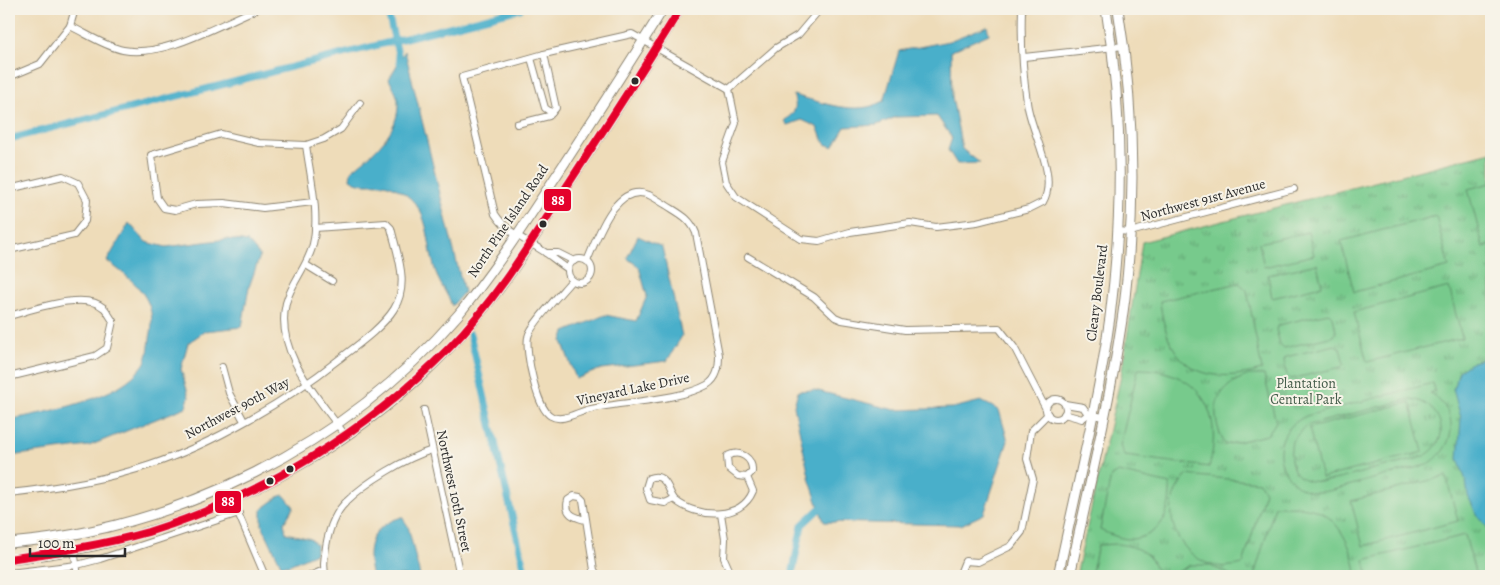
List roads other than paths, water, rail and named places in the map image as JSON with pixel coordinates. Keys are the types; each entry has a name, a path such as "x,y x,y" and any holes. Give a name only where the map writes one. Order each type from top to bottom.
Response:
{"main road":[{"name":"North Pine Island Road","path":"9,543 64,536 126,523 227,487 270,465 336,423 416,359 462,309 517,237 663,9"},
{"path":"9,559 74,550 138,535 234,500 286,472 345,435 387,404 428,368 496,293 529,245 680,9"},
{"name":"Cleary Boulevard","path":"1058,576 1110,319 1118,231 1120,147 1112,48 1106,9"},
{"name":"Cleary Boulevard","path":"1070,576 1121,327 1130,232 1132,158 1124,46 1118,9"}],"street":[{"path":"9,77 40,64 70,26 75,9"},
{"path":"70,26 107,45 132,51 178,43 200,36 256,9"},
{"path":"730,89 776,48 798,35 820,9"},
{"path":"730,89 736,123 722,162 726,182 736,196 801,240 819,241 850,232 910,223 936,227 977,222 1037,206 1043,202 1048,188 1045,162 1029,118 1022,9"},
{"path":"568,269 574,261 579,259 587,261 592,267 590,278 584,283 572,280 568,269 554,261 546,253 517,237 501,224 495,214 462,78 544,54 618,35 632,34 730,89"},
{"path":"1024,57 1124,46"},
{"path":"518,124 549,116 556,108 544,54"},
{"path":"531,58 545,108 552,113"},
{"path":"313,202 263,208 224,203 196,204 175,210 164,208 157,198 151,155 221,134 259,143 306,145 324,139 340,129 360,103"},
{"path":"306,145 315,228 306,265 297,275 286,303 285,324 288,349 308,384 345,435"},
{"path":"9,189 63,176 78,183 87,200 85,221 74,235 9,250"},
{"name":"Northwest 91st Avenue","path":"1118,231 1130,232 1294,189"},
{"name":"Vineyard Lake Drive","path":"572,280 528,337 533,380 542,406 550,416 560,419 590,409 682,393 708,384 718,373 719,355 696,233 691,220 648,194 632,194 620,200 612,209 587,261"},
{"name":"Northwest 90th Way","path":"9,493 99,479 150,465 212,439 308,384 365,339 394,309 403,280 392,228 386,223 315,228"},
{"path":"546,253 558,253 574,261"},
{"path":"748,256 814,298 835,317 842,320 905,330 978,326 999,328 1014,347 1039,392 1047,411 1057,419 1064,414 1065,404"},
{"path":"306,265 332,281"},
{"path":"9,316 74,300 92,302 104,308 113,321 107,348 95,356 9,377"},
{"path":"222,367 229,393 244,421"},
{"path":"1039,392 1054,400"},
{"path":"959,576 965,561 978,562 1011,546 1022,532 1033,479 1027,459 1031,431 1047,411 1048,403 1060,400 1065,404 1083,407 1090,414 1103,417"},
{"name":"Northwest 10th Street","path":"424,410 460,576"},
{"path":"1064,414 1082,419 1090,414"},
{"path":"310,576 325,573 326,545 334,519 347,502 404,460 432,450"},
{"path":"733,453 741,454 749,459 753,465 752,472 747,477 738,476 728,468 727,456 733,453"},
{"path":"674,499 665,503 650,500 646,488 649,478 658,477 663,480 674,499 698,512 710,515 721,514 750,499 753,491 747,477"},
{"path":"227,487 265,576"},
{"path":"9,573 77,565 127,552 239,513"},
{"path":"721,514 725,539 724,558 732,576"},
{"path":"585,520 594,570 598,576"},
{"path":"74,550 78,576"}],"water":[{"path":"987,26 989,34 951,51 952,97 962,149 980,163 957,164 948,150 952,138 937,116 896,117 877,125 845,127 833,147 825,144 817,127 802,120 787,125 784,121 794,110 793,95 839,107 851,108 873,106 884,101 899,51 949,41"},
{"path":"405,51 464,292 452,306 438,278 426,226 422,214 415,204 405,194 386,184 365,184 350,179 351,171 384,141 395,122 398,99 389,79"},
{"path":"129,223 146,242 166,247 227,239 248,242 260,256 249,287 242,327 205,331 188,343 181,369 189,397 186,407 89,446 9,456 9,420 63,408 101,395 118,387 133,376 144,364 148,352 152,324 148,302 127,276 107,261"},
{"path":"638,236 662,247 682,336 667,361 601,369 576,379 562,341 565,332 605,315 636,321 647,296 639,267 627,258"},
{"path":"1491,356 1491,532 1477,515 1468,496 1466,481 1458,459 1461,418 1453,389 1459,371 1473,362"},
{"path":"814,390 895,410 953,408 981,401 999,410 1008,441 984,514 961,525 824,522 810,481 794,406 798,391"},
{"path":"284,495 294,507 284,523 286,533 311,539 316,545 316,553 289,565 281,565 262,525 262,509"},
{"path":"402,517 408,526 420,576 372,576 369,556 372,539 383,526"}],"waterway":[{"path":"387,9 402,70"},
{"path":"9,139 520,9"},
{"path":"470,334 526,576"},
{"path":"794,576 793,570 802,525 819,509"}],"park label":[{"name":"Plantation Central Park","path":"1306,392"}]}
